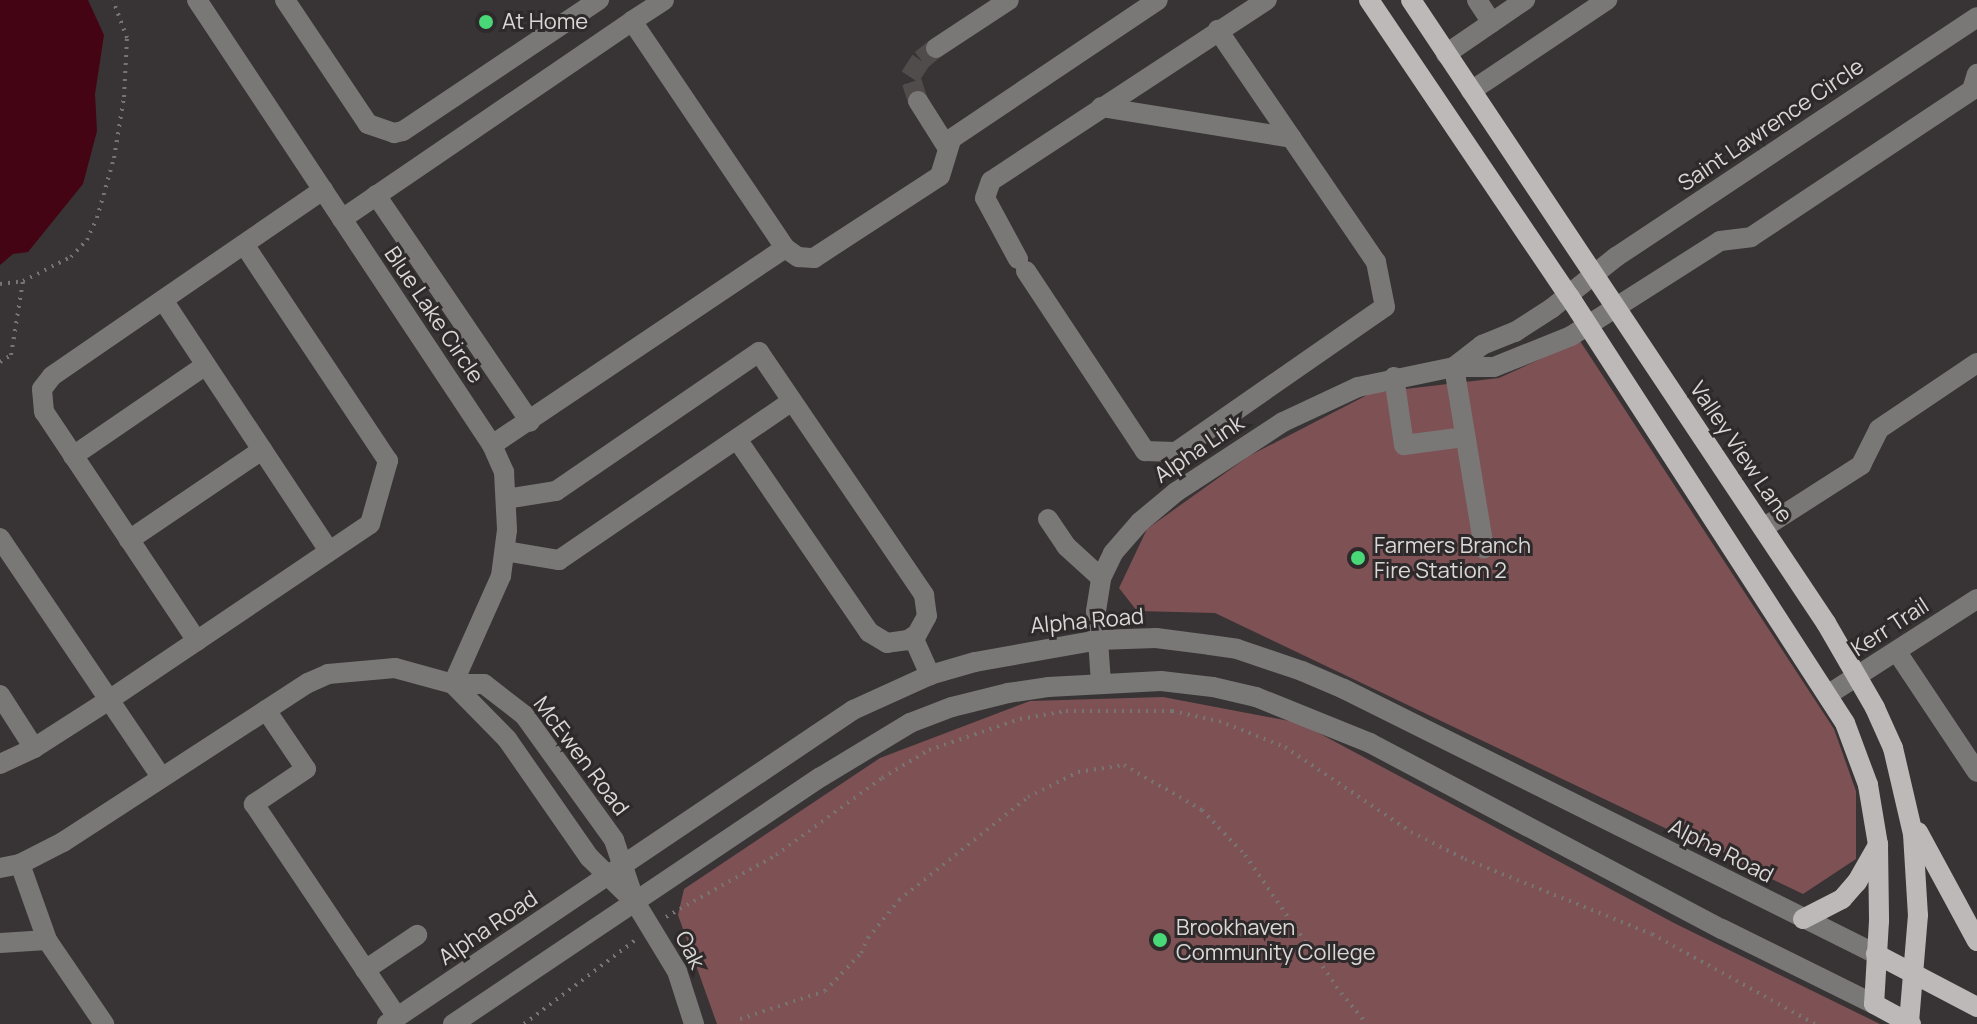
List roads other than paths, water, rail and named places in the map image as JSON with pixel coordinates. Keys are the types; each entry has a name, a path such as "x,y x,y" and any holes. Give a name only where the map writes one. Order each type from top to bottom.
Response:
{"main road":[{"path":"1369,0 1569,296 1845,723 1868,785 1878,845 1874,1004"},
{"name":"Valley View Lane","path":"1411,0 1860,676 1893,748 1909,812 1917,879 1915,974 1910,1023 1874,1004"},
{"path":"1909,812 1977,941"},
{"path":"1803,919 1842,899 1857,882 1878,845"},
{"path":"1876,954 1977,1007"}],"street":[{"name":"Blue Lake Circle","path":"197,0 492,445 504,472 505,551 501,576 453,684"},
{"path":"285,0 368,124 394,133 403,131 599,0"},
{"path":"342,219 664,0"},
{"path":"940,45 1009,0"},
{"path":"632,21 785,248 798,257 821,255 940,176 951,139 1158,0"},
{"path":"1218,30 1376,262 1385,307 1176,452 1145,451 1022,265 985,198 991,181 1218,30 1267,0"},
{"path":"1477,0 1492,23"},
{"path":"1446,54 1525,0"},
{"path":"1471,91 1607,0"},
{"name":"Saint Lawrence Circle","path":"1594,277 1616,257 1977,17"},
{"name":"Alpha Link","path":"1101,683 1096,611 1101,578 1113,553 1140,522 1176,492 1283,422 1358,387 1394,377 1454,367 1494,367 1588,326 1720,241 1751,237 1975,87"},
{"path":"918,101 947,147"},
{"path":"1101,107 1292,138"},
{"path":"197,641 44,412 42,389 52,376 323,190"},
{"path":"376,195 530,422"},
{"path":"0,764 34,748 109,700 370,524 388,461 244,244"},
{"path":"492,445 785,248"},
{"name":"Alpha Link","path":"1454,367 1482,345 1515,332 1594,277"},
{"path":"163,300 329,551"},
{"path":"506,499 556,491 759,352 924,595 927,616 913,637 887,643 869,632 737,439"},
{"path":"1763,528 1861,465 1879,429 1977,363"},
{"path":"73,456 206,365"},
{"path":"1454,367 1484,549"},
{"path":"1394,377 1404,445 1465,437"},
{"path":"1263,392 1283,422"},
{"path":"505,551 559,560 792,401"},
{"path":"129,540 262,450"},
{"path":"1048,519 1066,546 1101,578"},
{"path":"0,538 161,777"},
{"name":"Kerr Trail","path":"1829,694 1977,599"},
{"path":"913,637 930,675"},
{"name":"Alpha Road","path":"392,1021 842,717 930,675 1029,649 1098,640 1156,638 1237,649 1316,677 1876,954"},
{"path":"1897,652 1977,772"},
{"name":"McEwen Road","path":"10,866 63,842 266,710 328,674 395,668 453,684 484,684 524,715 614,840 615,871"},
{"path":"453,1024 855,755 910,723 952,707 1008,693 1101,683 1161,681 1213,687 1295,710 1370,743 1722,929 1874,1004"},
{"name":"McEwen Road","path":"453,684 507,739 589,857 615,871 635,902"},
{"path":"0,695 34,748"},
{"path":"266,710 306,769 254,804 365,970 392,1021"},
{"path":"10,866 47,940 104,1024"},
{"name":"Oak","path":"635,902 677,971 694,1024"},
{"path":"365,970 417,935"},
{"path":"0,943 47,940"}],"tunnel":[{"path":"918,101 910,77 921,60 936,48"}],"place":[{"name":"At Home","path":"486,22"},
{"name":"Farmers Branch Fire Station 2","path":"1358,558"},
{"name":"Brookhaven Community College","path":"1160,940"}]}
